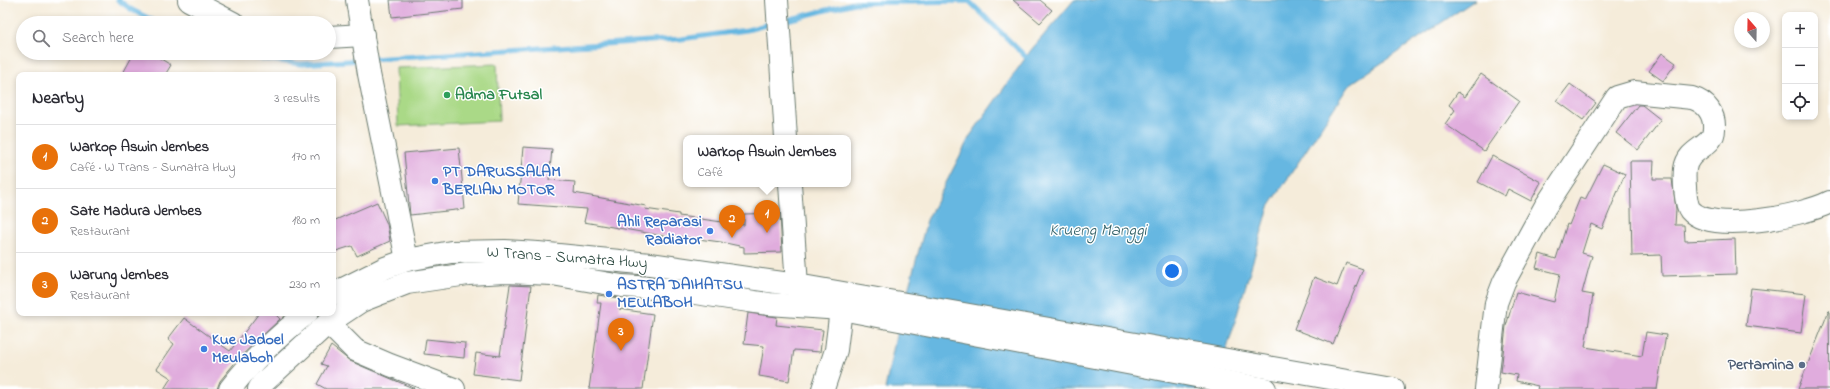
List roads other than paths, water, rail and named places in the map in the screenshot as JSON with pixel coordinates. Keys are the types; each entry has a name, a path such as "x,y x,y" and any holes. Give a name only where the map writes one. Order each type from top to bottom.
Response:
{"main road":[{"path":"189,0 220,16"},
{"path":"358,0 370,74 407,260"},
{"path":"778,6 779,44 786,135"},
{"path":"336,38 364,40"},
{"path":"1486,389 1496,303 1504,282 1545,207 1617,97 1634,92 1692,98 1701,100 1709,108 1714,130 1713,136 1703,147 1691,154 1685,169 1688,206 1696,215 1705,220 1723,222 1768,219 1797,213 1830,202"},
{"path":"790,187 797,285"},
{"name":"W Trans - Sumatra Hwy","path":"336,292 385,268 407,260 451,252 505,251 650,264 797,285 836,300"},
{"path":"259,389 263,383 328,322 361,301 407,283 468,274 506,272 552,274 622,286 668,289 769,304 836,300 1267,367 1393,389"},
{"path":"823,389 836,350 836,300"},
{"path":"836,300 1265,389"},
{"path":"230,389 248,365 276,337 303,316"},
{"path":"328,322 354,350 454,389"}],"water":[{"name":"Krueng Manggi","path":"1074,0 1475,0 1349,85 1269,207 1215,389 885,389 897,331 927,220 970,136 1031,50"}],"waterway":[{"path":"118,0 144,16"},
{"path":"783,21 854,3 969,1 1030,61"},
{"path":"371,59 681,39 747,30 773,23"},
{"path":"271,60 301,64 362,60"}],"place":[{"name":"Adma Futsal","path":"447,95"},
{"name":"PT DARUSSALAM BERLIAN MOTOR","path":"435,181"},
{"name":"Ahli Reparasi Radiator","path":"710,231"},
{"name":"Warkop Aswin Jembes","path":"767,233"},
{"name":"Sate Madura Jembes","path":"732,238"},
{"name":"ASTRA DAIHATSU MEULABOH","path":"609,294"},
{"name":"Kue Jadoel Meulaboh","path":"204,349"},
{"name":"Warung Jembes","path":"621,351"},
{"name":"Pertamina","path":"1802,365"}]}
